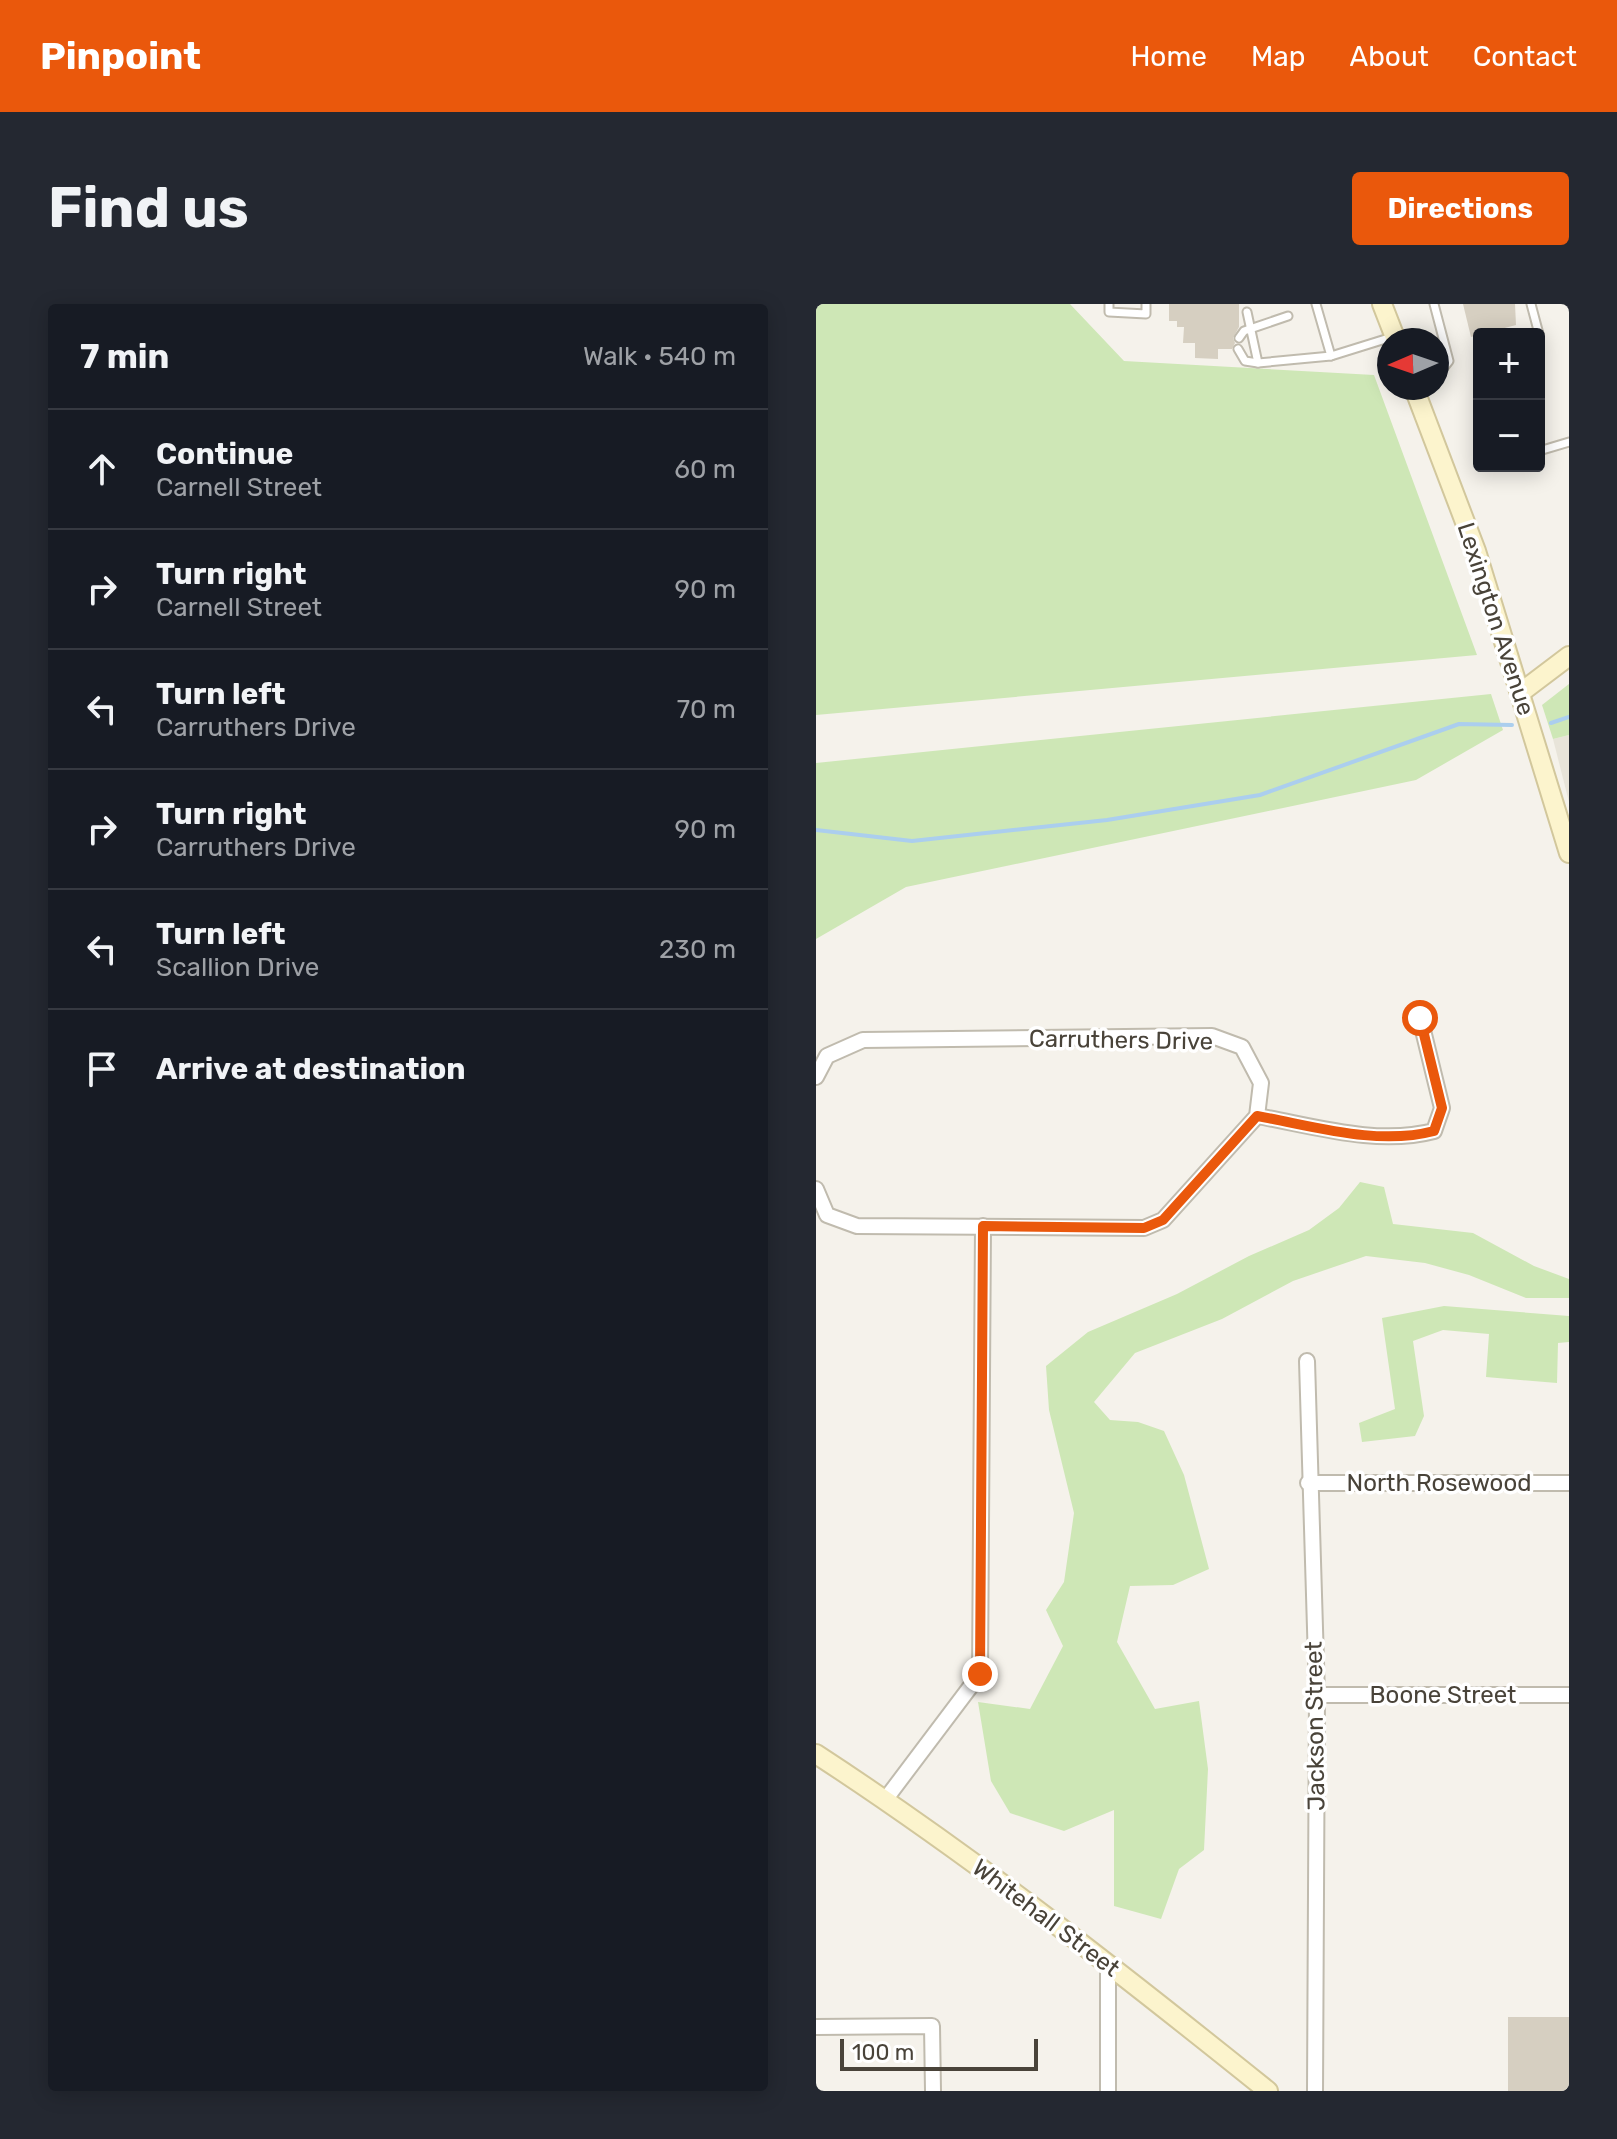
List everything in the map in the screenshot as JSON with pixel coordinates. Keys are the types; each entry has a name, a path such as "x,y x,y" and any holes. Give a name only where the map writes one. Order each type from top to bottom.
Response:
{"street":[{"path":"1382,304 1391,328"},
{"name":"Lexington Avenue","path":"1419,400 1476,551 1569,853"},
{"path":"1520,693 1569,656"},
{"path":"816,1189 827,1215 857,1226 1144,1228 1163,1220 1257,1116 1362,1135 1414,1136 1434,1131 1442,1108 1420,1018"},
{"name":"Carruthers Drive","path":"816,1077 827,1056 863,1040 1212,1036 1242,1047 1261,1083 1257,1116"},
{"path":"885,1800 980,1674 983,1226"},
{"name":"Jackson Street","path":"1307,1361 1308,1483 1317,1695 1315,2091"},
{"name":"North Rosewood","path":"1308,1483 1569,1483"},
{"name":"Boone Street","path":"1317,1695 1569,1695"},
{"name":"Whitehall Street","path":"816,1754 885,1800 1108,1963 1268,2091"},
{"path":"1108,1963 1108,2091"},
{"path":"816,2027 932,2026 933,2091"}],"lane":[{"path":"1109,304 1109,312 1146,314 1146,304"},
{"path":"1316,304 1331,356"},
{"path":"1434,304 1440,328"},
{"path":"1531,304 1537,328"},
{"path":"1247,312 1258,363"},
{"path":"1239,338 1250,329 1288,316"},
{"path":"1238,349 1245,361 1258,363 1331,356 1377,342"},
{"path":"1545,449 1569,442"}],"shaded area":[{"path":"1569,735 1569,802 1553,739"}],"green space":[{"path":"816,304 1070,304 1124,361 1374,375 1377,400 1383,400 1477,655 816,715"},
{"path":"1569,684 1569,735 1553,739 1542,705"},
{"path":"1491,694 1503,730 1416,780 906,887 816,939 816,763"},
{"path":"1360,1182 1384,1187 1393,1224 1473,1233 1534,1266 1569,1279 1569,1298 1526,1298 1469,1275 1425,1263 1366,1256 1293,1281 1222,1319 1135,1353 1094,1402 1110,1420 1138,1422 1164,1431 1184,1475 1209,1569 1173,1585 1130,1586 1117,1642 1155,1709 1199,1701 1208,1769 1204,1850 1179,1869 1161,1919 1114,1906 1114,1810 1064,1831 1010,1813 991,1781 978,1702 1030,1709 1063,1646 1046,1610 1064,1582 1074,1513 1049,1410 1046,1366 1088,1332 1177,1294 1249,1256 1309,1230 1339,1208"},
{"path":"1444,1306 1569,1316 1569,1342 1558,1343 1557,1383 1486,1377 1489,1334 1443,1330 1413,1341 1424,1416 1415,1436 1362,1442 1359,1423 1395,1409 1382,1318"}],"building":[{"path":"1169,304 1239,304 1239,327 1232,349 1218,349 1218,359 1195,358 1195,343 1183,343 1184,327 1177,327 1177,321 1169,321"},
{"path":"1463,304 1515,304 1516,325 1473,328 1471,337"},
{"path":"1508,2017 1569,2017 1569,2091 1508,2091"}],"waterway":[{"path":"1551,723 1569,717"},
{"path":"816,830 912,841 1107,820 1260,795 1459,724 1512,725"}],"route":[{"path":"980,1674 983,1226 1144,1228 1163,1220 1257,1116 1362,1135 1414,1136 1434,1131 1442,1108 1420,1018"}]}
